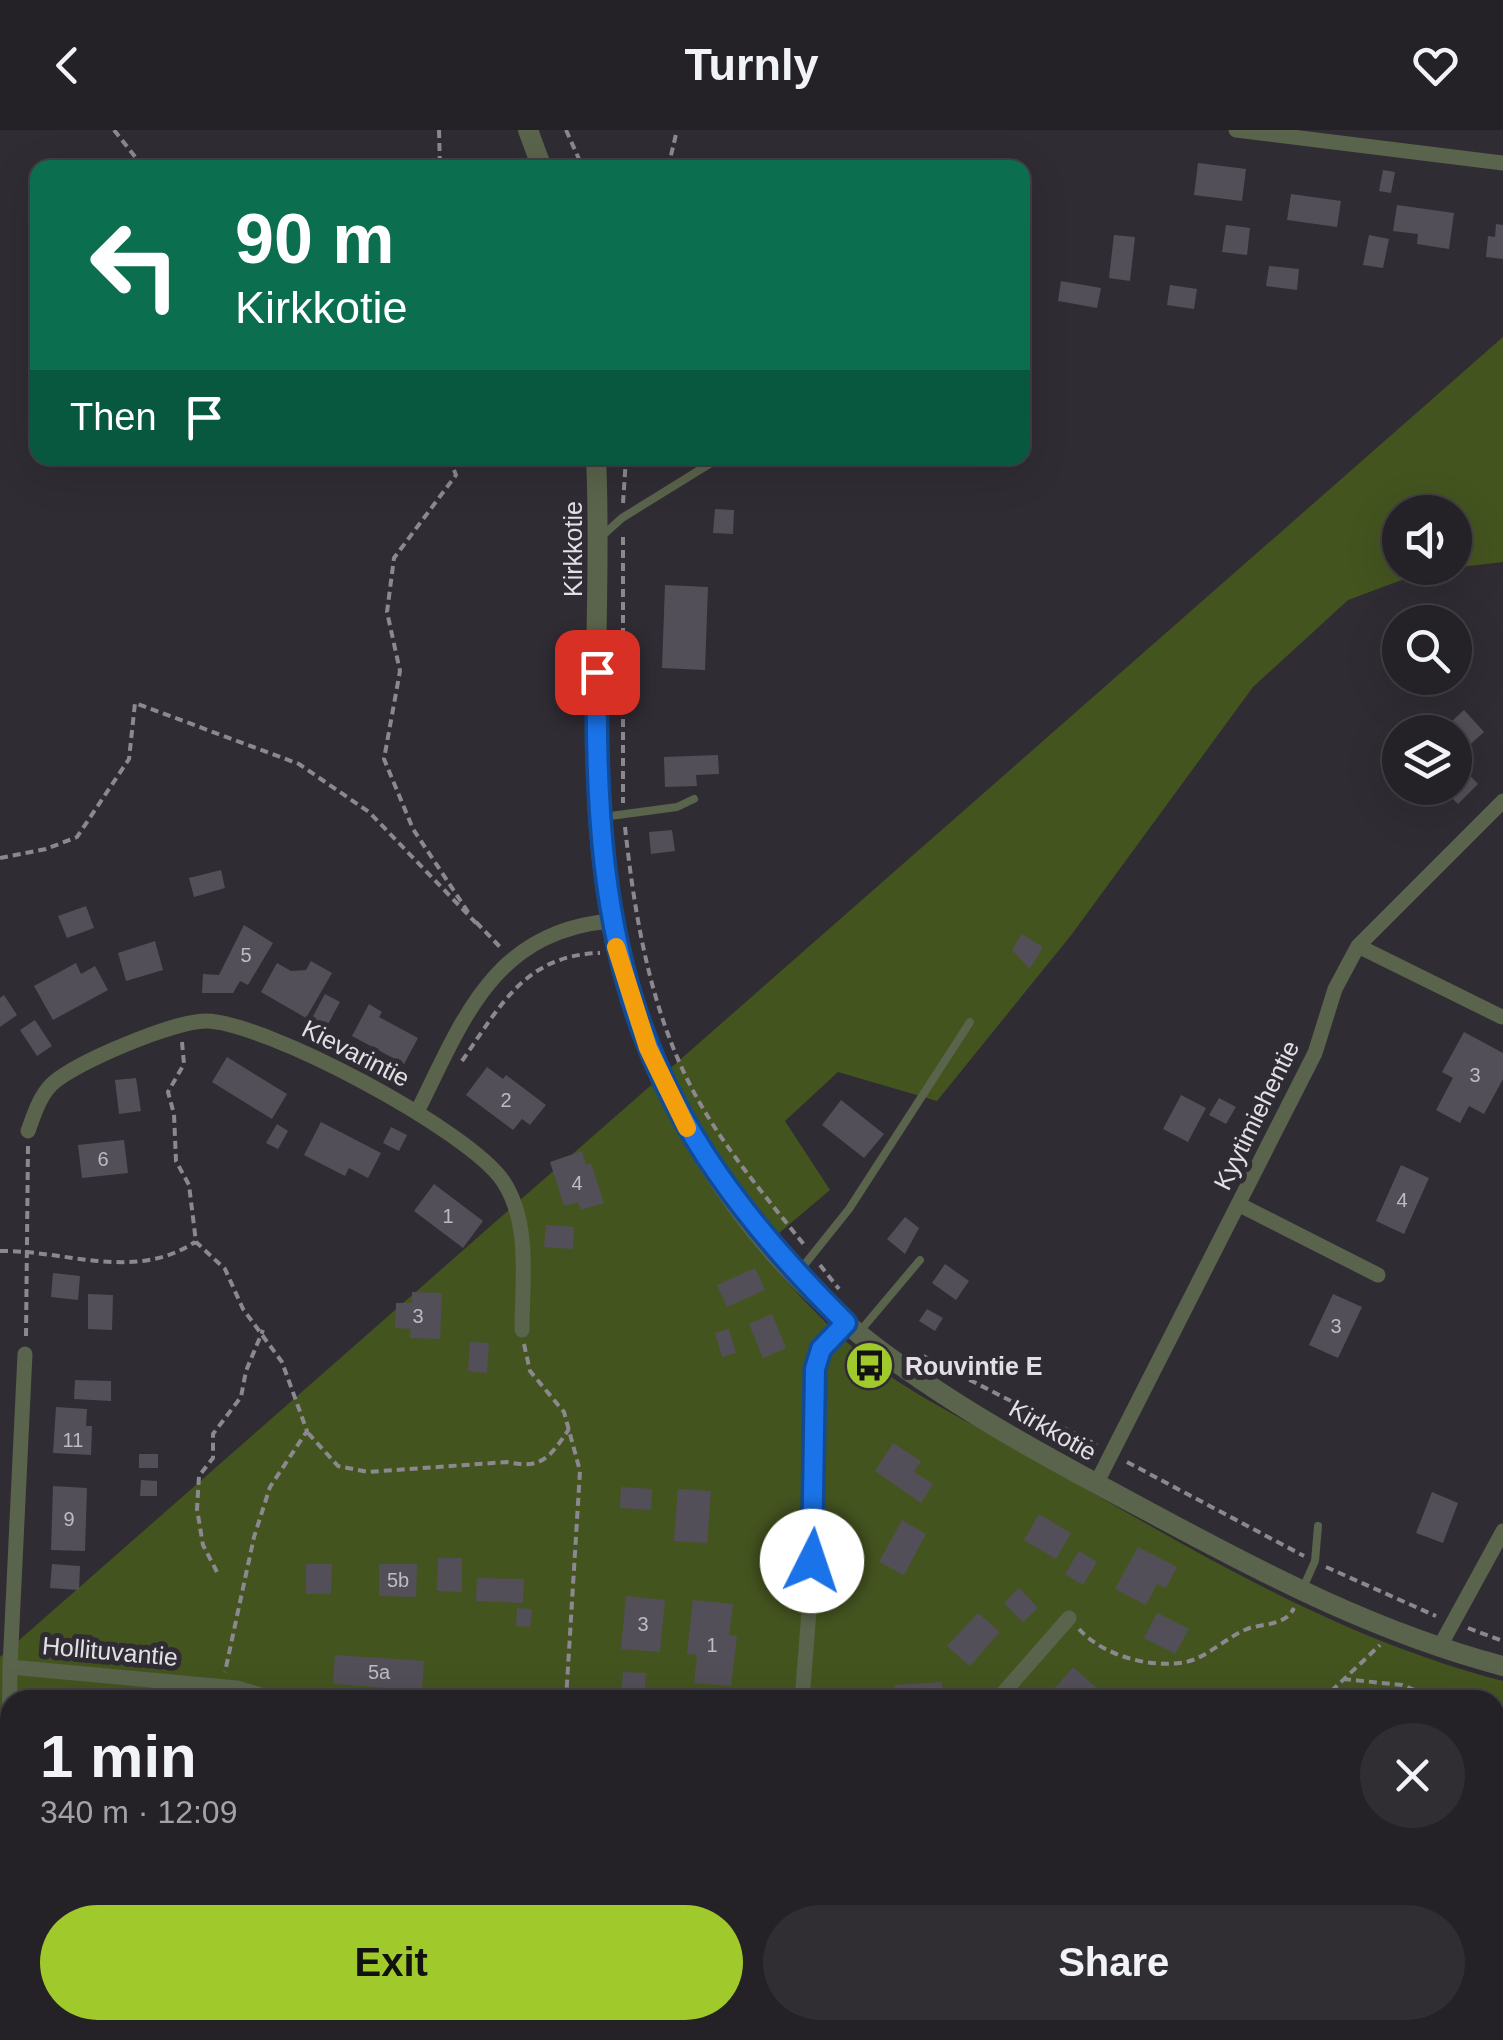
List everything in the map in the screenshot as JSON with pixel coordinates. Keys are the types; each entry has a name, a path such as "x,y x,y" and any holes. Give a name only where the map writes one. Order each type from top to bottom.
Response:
{"street":[{"path":"528,130 539,160"},
{"path":"1236,130 1503,162"},
{"name":"Kirkkotie","path":"596,465 598,818 610,922 648,1048 670,1098 701,1152 797,1274 852,1328 918,1378 1096,1484 1301,1592 1439,1648 1503,1666"},
{"name":"Kyytimiehentie","path":"1096,1484 1316,1053 1335,989 1358,946 1503,802"},
{"name":"Kievarintie","path":"28,1131 38,1104 53,1083 125,1044 203,1021 248,1027 418,1112 475,997 511,958 574,924 610,922"},
{"path":"1358,946 1502,1017"},
{"path":"418,1112 483,1156 506,1184 523,1235 522,1330"},
{"path":"1240,1205 1378,1275"},
{"path":"803,1690 816,1522 815,1369 821,1349 852,1328"},
{"name":"Hollituvantie","path":"25,1354 10,1667 244,1690"},
{"path":"1439,1648 1503,1531"},
{"path":"1006,1690 1069,1618"},
{"path":"10,1667 10,1690"}],"lane":[{"path":"599,539 622,518 708,465"},
{"path":"598,818 677,807 694,800"},
{"path":"797,1274 849,1209 970,1022"},
{"path":"852,1328 920,1260"},
{"path":"1301,1592 1314,1561 1318,1526"}],"path":[{"path":"114,130 138,160"},
{"path":"439,130 440,160"},
{"path":"566,130 579,160"},
{"path":"670,160 677,130"},
{"path":"452,465 456,474 394,558 387,612 400,671 384,759 414,828 476,923"},
{"path":"0,858 46,850 77,837 129,759 135,703 299,764 369,812 511,958"},
{"path":"459,1066 512,990 541,967 568,954 644,950"},
{"path":"181,1027 184,1064 168,1092 176,1160 189,1186 196,1242 225,1268 243,1309 263,1330 282,1362 306,1432 338,1466 368,1472 506,1462 528,1466 548,1460 568,1429"},
{"path":"25,1354 28,1131"},
{"path":"0,1251 125,1265 180,1252 196,1242"},
{"path":"217,1572 203,1544 197,1509 199,1476 213,1458 212,1434 242,1397 246,1372 263,1330"},
{"path":"522,1330 530,1371 564,1412 580,1471 567,1690"},
{"path":"225,1672 254,1537 270,1486 306,1432"},
{"path":"1069,1618 1094,1646 1139,1660 1188,1662 1228,1637 1279,1622 1291,1614 1301,1592"},
{"path":"1332,1690 1394,1631"},
{"path":"1343,1680 1402,1685 1414,1690"}],"green space":[{"path":"1503,337 1503,562 1472,566 1472,495 1382,495 1382,585 1388,585 1348,600 1253,687 1072,934 937,1101 838,1072 785,1121 830,1190 759,1250 841,1337 891,1377 931,1402 1262,1587 1380,1640 1503,1681 1503,1690 0,1690 0,1657"}],"building":[{"path":"1198,163 1246,169 1242,201 1194,195"},
{"path":"1383,170 1395,172 1391,193 1379,191"},
{"path":"1291,194 1341,201 1337,227 1287,220"},
{"path":"1397,205 1454,213 1449,249 1417,244 1418,234 1393,231"},
{"path":"1496,224 1503,225 1503,259 1486,257 1488,236 1495,237"},
{"path":"1226,225 1250,228 1247,255 1222,252"},
{"path":"1114,235 1135,237 1130,281 1109,278"},
{"path":"1369,235 1389,239 1383,268 1363,265"},
{"path":"1269,266 1299,269 1297,290 1266,286"},
{"path":"1061,281 1101,288 1097,308 1058,301"},
{"path":"1170,285 1197,289 1194,309 1167,305"},
{"path":"715,509 734,510 733,534 713,533"},
{"path":"665,585 708,587 705,670 662,668"},
{"path":"1472,719 1484,732 1472,743"},
{"path":"718,755 719,774 696,775 697,786 665,787 664,757"},
{"path":"672,830 675,851 651,854 649,832"},
{"path":"221,870 225,888 194,897 189,878"},
{"path":"86,906 94,928 67,938 58,916"},
{"path":"244,925 273,943 248,985 240,981 233,993 202,993 203,974 219,975"},
{"path":"1022,934 1043,947 1030,969 1012,950"},
{"path":"155,941 163,970 126,981 118,953"},
{"path":"311,961 332,973 306,1018 261,992 277,963 291,971 306,970"},
{"path":"76,963 81,974 95,966 108,990 53,1020 34,986"},
{"path":"325,994 340,1002 327,1026 312,1018"},
{"path":"4,995 17,1015 0,1027 0,998"},
{"path":"369,1004 382,1012 379,1017 418,1038 404,1064 352,1036"},
{"path":"35,1020 52,1046 37,1056 20,1030"},
{"path":"1464,1032 1503,1053 1503,1079 1484,1114 1469,1106 1460,1123 1436,1110 1453,1078 1442,1072"},
{"path":"227,1057 287,1094 272,1119 212,1082"},
{"path":"487,1067 503,1079 506,1075 546,1105 530,1125 522,1119 513,1130 466,1095"},
{"path":"136,1078 141,1111 119,1114 115,1080"},
{"path":"1181,1095 1206,1108 1188,1142 1163,1129"},
{"path":"1219,1098 1236,1107 1226,1124 1209,1115"},
{"path":"841,1100 884,1134 864,1158 822,1125"},
{"path":"321,1122 381,1153 368,1178 349,1168 345,1176 304,1155"},
{"path":"277,1124 288,1131 278,1149 266,1143"},
{"path":"391,1127 407,1135 399,1151 383,1143"},
{"path":"124,1140 128,1173 82,1178 78,1145"},
{"path":"582,1151 586,1165 591,1163 604,1203 581,1210 578,1202 564,1206 550,1162"},
{"path":"1401,1165 1429,1178 1404,1234 1376,1221"},
{"path":"434,1184 483,1221 463,1248 414,1211"},
{"path":"905,1217 919,1228 905,1254 887,1239"},
{"path":"546,1225 574,1227 573,1249 544,1247"},
{"path":"945,1264 969,1281 956,1300 932,1283"},
{"path":"755,1268 765,1290 727,1307 717,1285"},
{"path":"53,1273 80,1276 78,1300 51,1297"},
{"path":"412,1292 442,1293 440,1339 410,1338 411,1329 395,1328 396,1303 412,1303"},
{"path":"88,1294 113,1295 112,1330 88,1329"},
{"path":"1333,1294 1362,1307 1338,1358 1309,1345"},
{"path":"927,1309 943,1318 935,1331 919,1321"},
{"path":"772,1314 786,1348 763,1358 749,1324"},
{"path":"729,1329 736,1353 722,1357 715,1333"},
{"path":"470,1342 489,1343 487,1373 468,1371"},
{"path":"75,1380 111,1381 111,1401 74,1399"},
{"path":"56,1407 87,1409 86,1426 92,1426 91,1455 53,1453"},
{"path":"893,1443 921,1461 914,1472 933,1484 921,1503 875,1471"},
{"path":"139,1454 158,1454 158,1468 139,1468"},
{"path":"141,1480 157,1481 157,1496 140,1496"},
{"path":"53,1486 87,1488 85,1551 51,1550"},
{"path":"621,1487 652,1489 651,1510 620,1508"},
{"path":"678,1489 711,1491 707,1543 674,1541"},
{"path":"1432,1492 1458,1503 1443,1543 1416,1533"},
{"path":"1039,1514 1071,1533 1056,1559 1024,1540"},
{"path":"902,1520 926,1534 904,1575 879,1562"},
{"path":"1138,1547 1177,1567 1166,1588 1157,1584 1146,1605 1115,1589"},
{"path":"1079,1551 1097,1562 1083,1585 1065,1574"},
{"path":"438,1558 462,1558 462,1592 437,1591"},
{"path":"52,1564 80,1566 79,1590 50,1588"},
{"path":"306,1564 332,1564 331,1594 306,1594"},
{"path":"379,1564 417,1564 416,1597 379,1596"},
{"path":"477,1578 524,1579 523,1603 476,1601"},
{"path":"1019,1588 1038,1608 1023,1622 1004,1603"},
{"path":"626,1596 665,1600 660,1652 621,1649"},
{"path":"693,1600 733,1604 729,1635 737,1636 731,1686 694,1683 697,1655 687,1654"},
{"path":"517,1608 532,1609 530,1627 516,1626"},
{"path":"978,1613 1000,1632 970,1666 947,1646"},
{"path":"1157,1613 1189,1629 1175,1654 1144,1638"},
{"path":"335,1655 424,1661 422,1690 333,1684"},
{"path":"1073,1667 1098,1689 1057,1690 1055,1688"},
{"path":"623,1672 646,1673 645,1690 622,1690"},
{"path":"942,1682 942,1690 895,1690 895,1685"}],"slow traffic":[{"path":"616,947 648,1048 687,1128"}],"place":[{"name":"Rouvintie E","path":"870,1366"}],"route":[{"path":"597,672 600,844 610,922 648,1048 670,1098 701,1152 752,1222 846,1323 821,1349 815,1369 816,1522 812,1561"}]}
